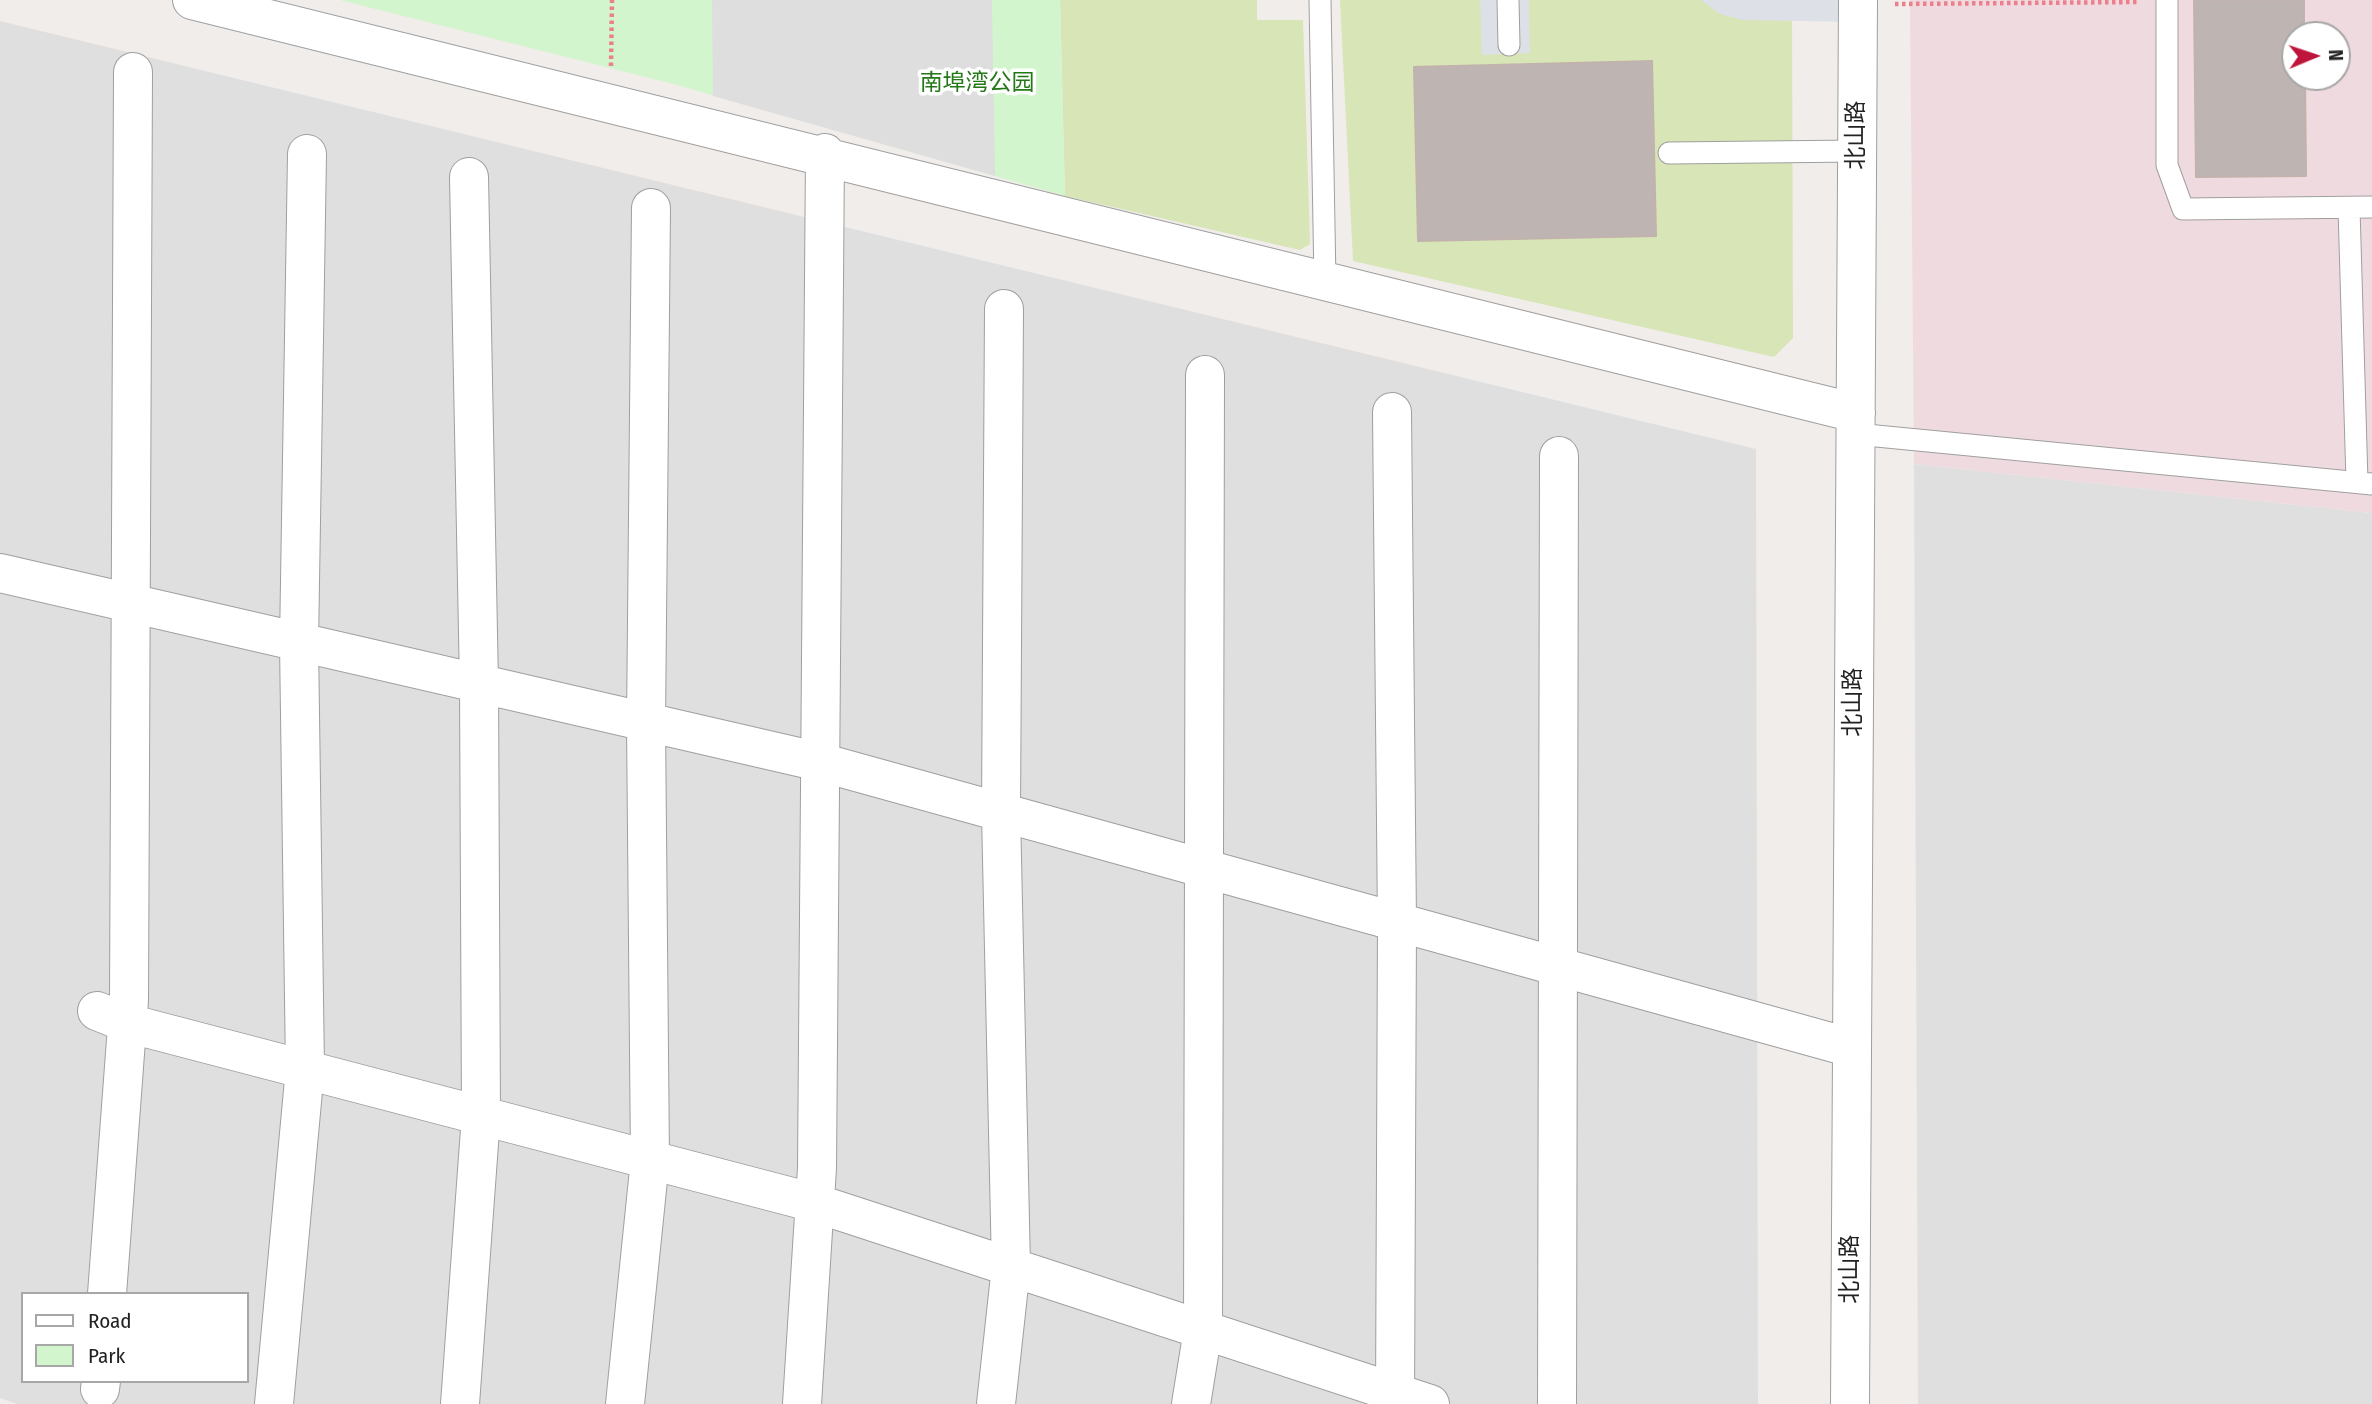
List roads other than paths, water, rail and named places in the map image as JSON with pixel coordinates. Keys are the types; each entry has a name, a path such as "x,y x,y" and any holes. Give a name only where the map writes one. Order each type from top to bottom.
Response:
{"street":[{"path":"192,0 825,153 1856,423"},
{"name":"北山路","path":"1850,1404 1857,2"},
{"path":"107,1292 112,1017 129,603 133,72"},
{"path":"802,1404 815,1203 825,153"},
{"path":"274,1404 304,1069 299,643 307,154"},
{"path":"460,1404 481,1116 479,684 469,177"},
{"path":"625,1404 650,1160 646,723 651,208"},
{"path":"996,1404 1011,1267 1001,813 1004,309"},
{"path":"1191,1404 1203,1330 1205,375"},
{"path":"112,1017 815,1203 1407,1400 1397,924 1392,412"},
{"path":"1557,1404 1559,456"},
{"path":"0,573 820,762 1852,1048"}],"lane":[{"path":"1320,0 1325,282"},
{"path":"1508,0 1509,45"},
{"path":"2167,1 2167,164 2183,209 2372,208"},
{"path":"1669,153 1857,151"},
{"path":"1856,423 2364,483 2349,208"}],"park label":[{"name":"南埠湾公园","path":"977,84"}]}
